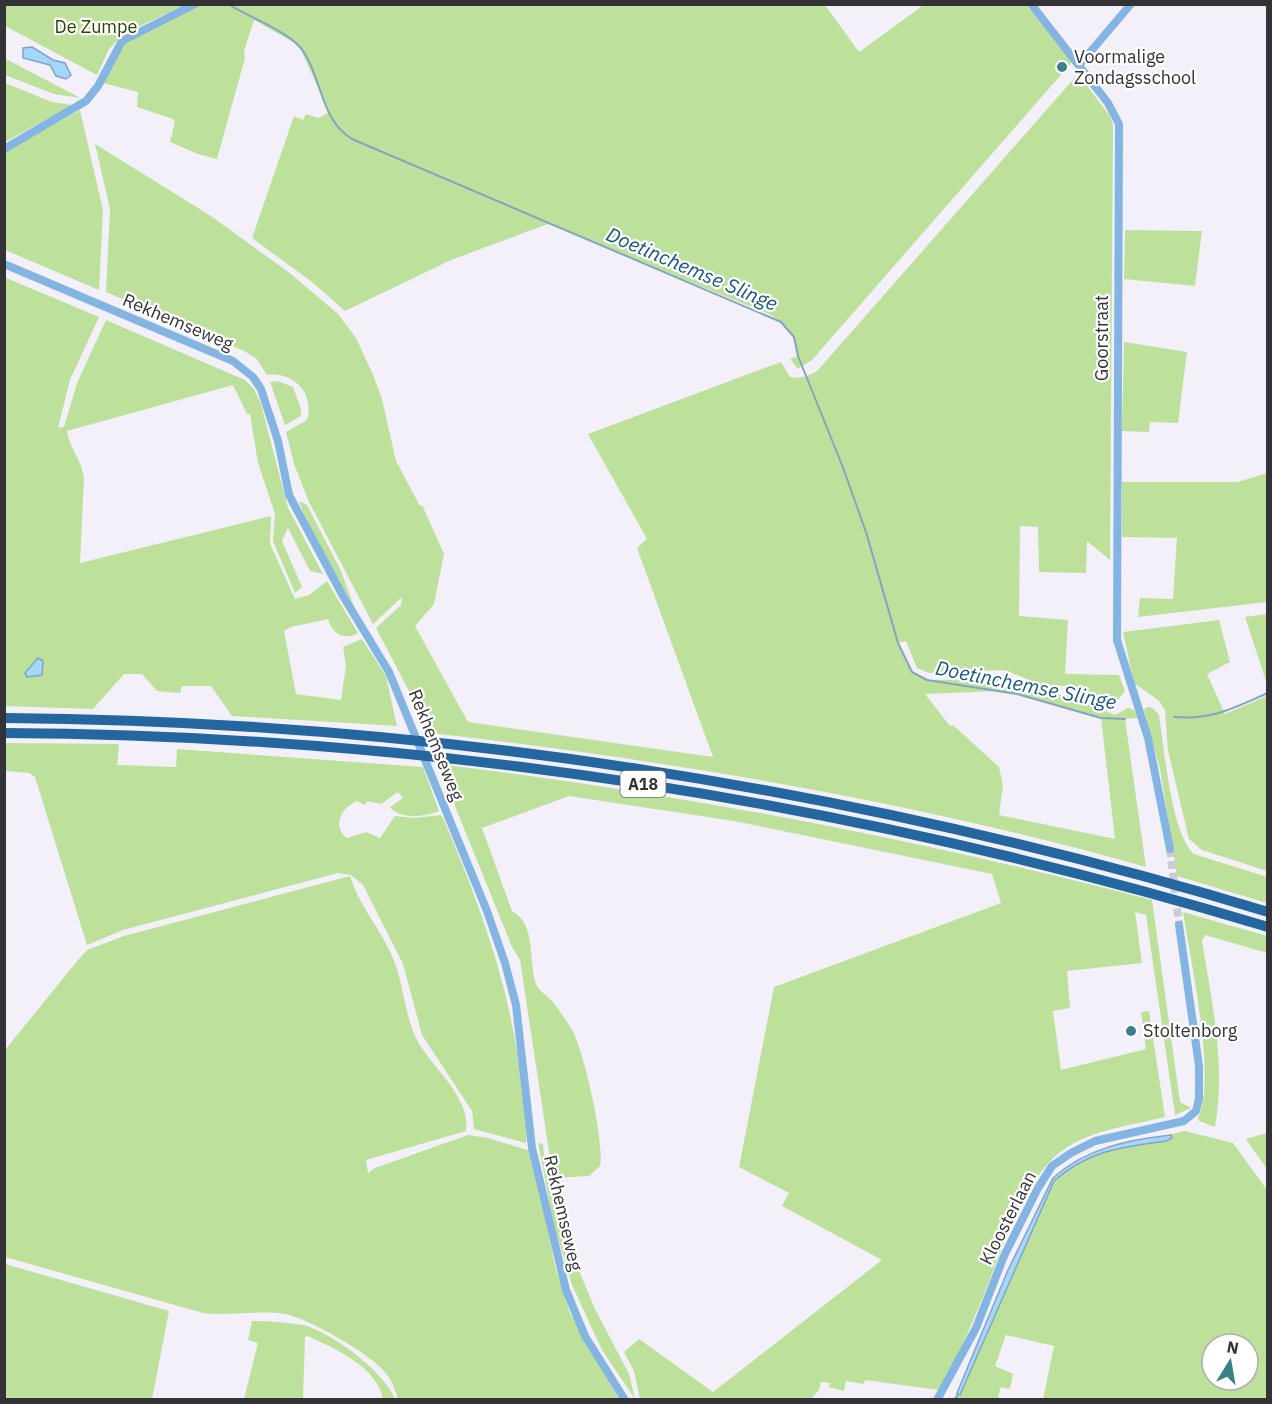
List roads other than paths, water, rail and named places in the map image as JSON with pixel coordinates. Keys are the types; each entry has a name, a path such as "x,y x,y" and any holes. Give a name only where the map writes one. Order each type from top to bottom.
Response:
{"highway":[{"name":"A18","path":"4,718 124,720 291,729 446,743 650,771 770,790 1017,842 1160,880 1268,912"},
{"name":"A18","path":"4,733 287,743 469,760 635,783 751,801 1014,856 1268,927"}],"street":[{"path":"4,149 86,101 98,86 122,41 195,4"},
{"name":"Goorstraat","path":"1031,4 1080,64 1115,112 1119,124 1117,640 1121,661 1136,699 1156,772 1170,849"},
{"path":"1080,64 1131,4"},
{"name":"Rekhemseweg","path":"4,264 233,362 253,377 261,389 271,415 289,495 343,596 389,672 487,911 509,977 519,1026 532,1148 566,1290 585,1336 625,1400"},
{"name":"Kloosterlaan","path":"937,1400 976,1328 1004,1256 1023,1217 1052,1166 1095,1141 1184,1120 1196,1111 1199,1099 1198,1056 1179,925"}],"water":[{"path":"32,47 53,60 65,63 71,75 66,79 56,76 50,65 23,58 23,48"},
{"path":"38,658 43,661 42,675 27,677 25,673"},
{"path":"1171,1135 1172,1138 1166,1141 1120,1148 1093,1156 1054,1181 960,1395 957,1393 1008,1270 1053,1178 1079,1159 1108,1147"}],"waterway":[{"name":"Doetinchemse Slinge","path":"228,4 276,30 300,47 313,70 333,120 352,139 781,322 794,337 798,356 842,465 866,532 898,643 912,672 927,680 1017,694 1101,718 1125,719"},
{"path":"1174,717 1212,715 1268,693"},
{"path":"955,1400 958,1394"}],"tunnel":[{"path":"1170,849 1179,925"}],"place":[{"name":"Voormalige Zondagsschool","path":"1062,67"},
{"name":"Stoltenborg","path":"1131,1031"}],"park label":[{"name":"De Zumpe","path":"96,27"}]}
